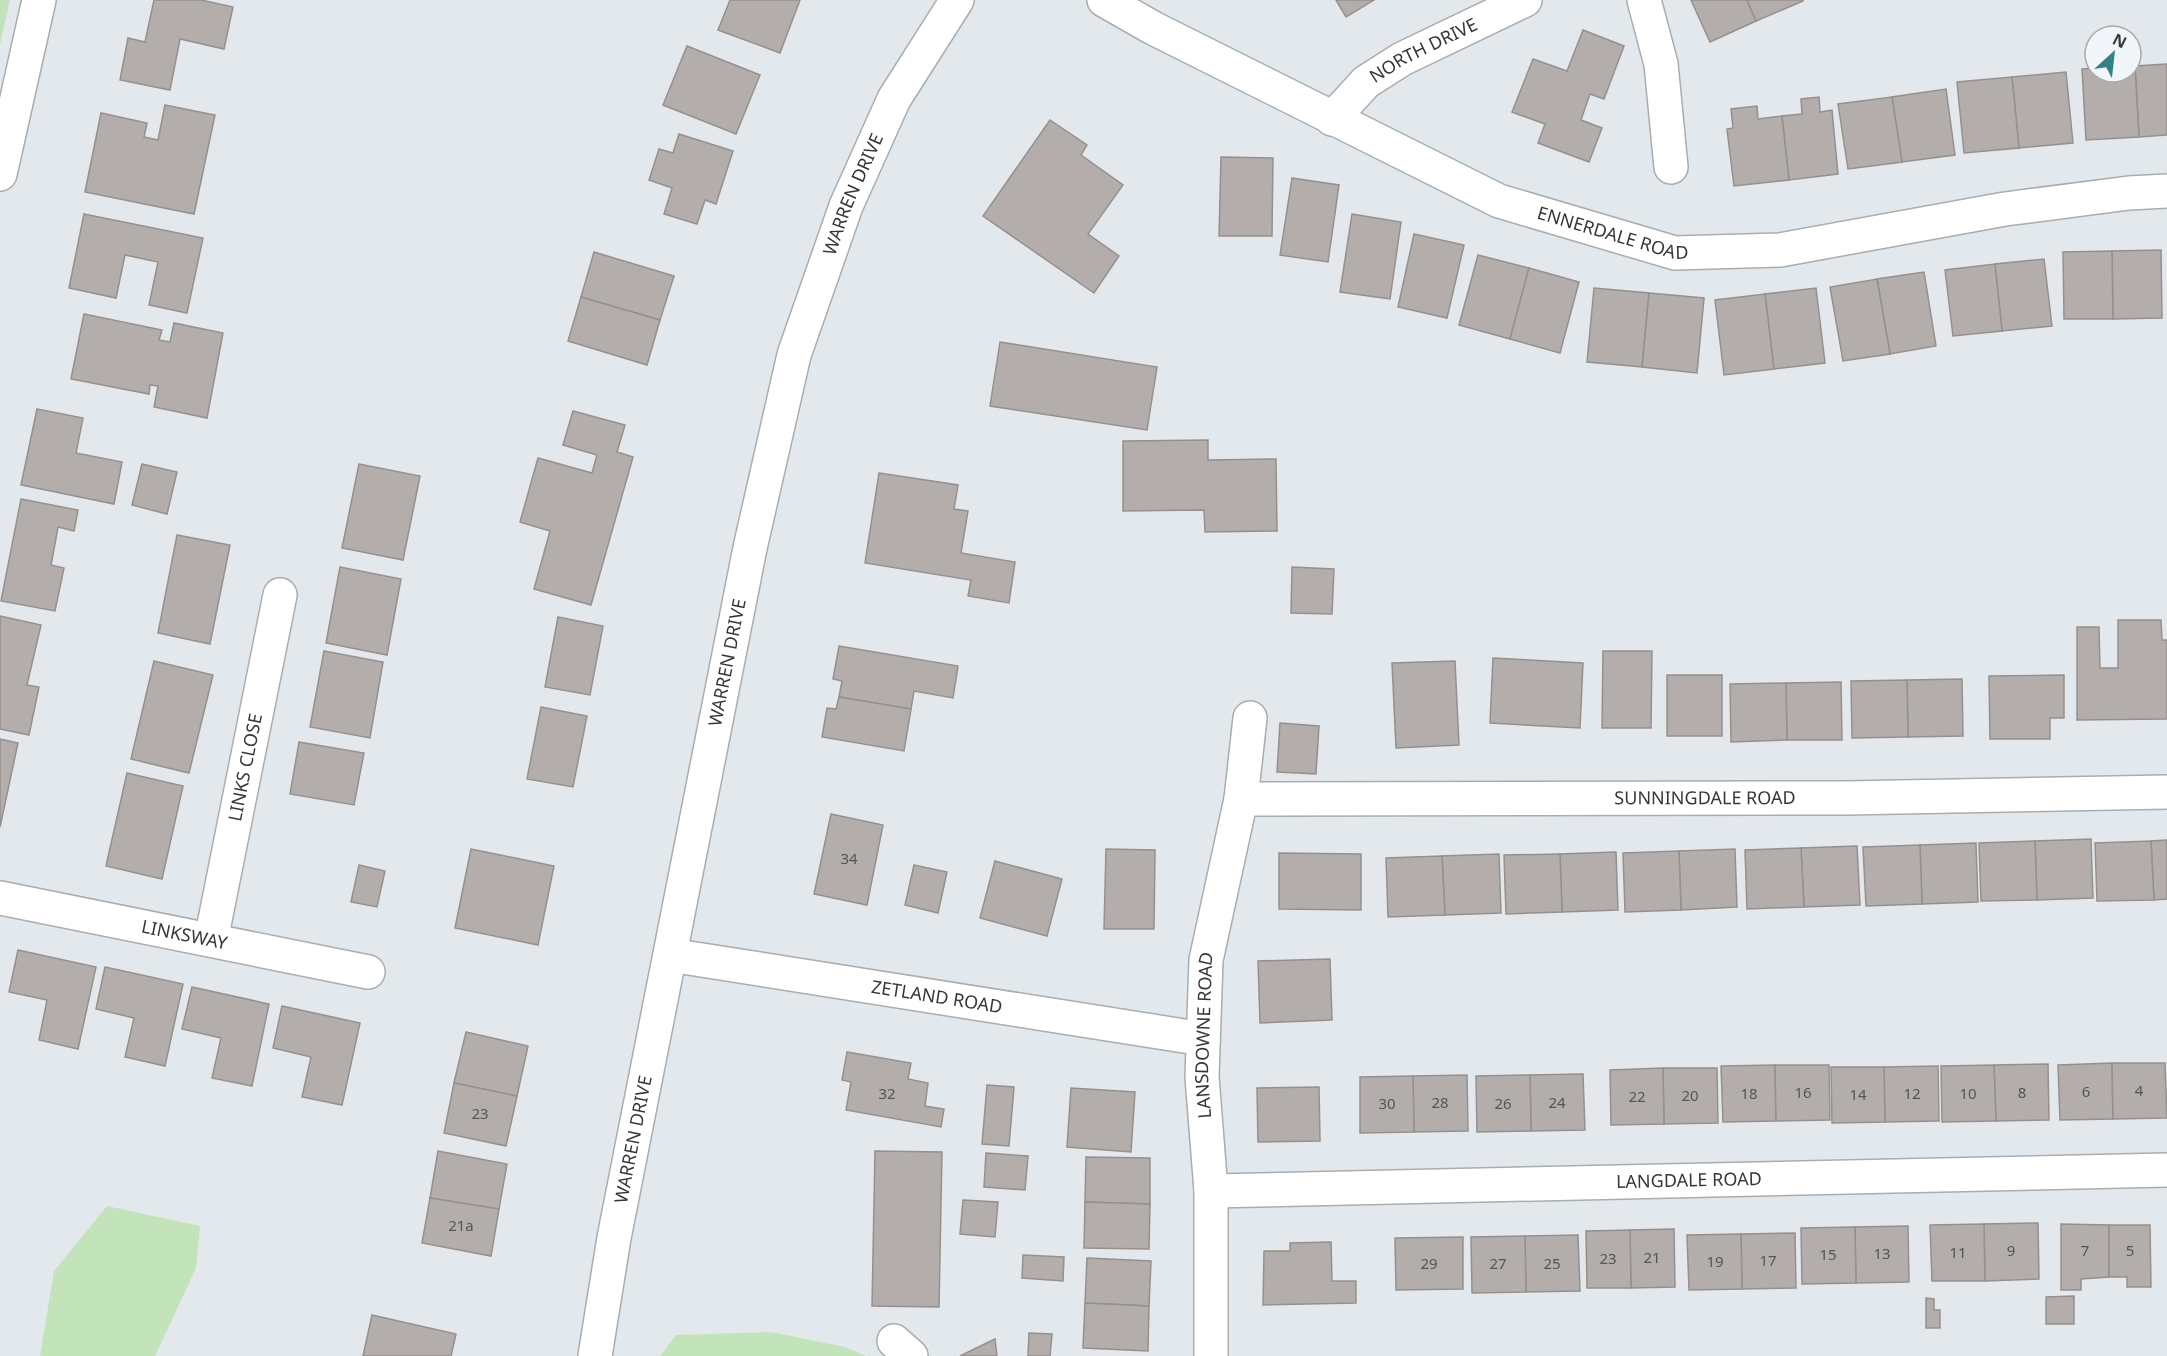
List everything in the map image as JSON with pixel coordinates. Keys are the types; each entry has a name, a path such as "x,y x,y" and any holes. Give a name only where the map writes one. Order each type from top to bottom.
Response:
{"street":[{"path":"0,174 39,0"},
{"name":"WARREN DRIVE","path":"595,1356 614,1238 750,548 794,355 846,206 894,99 957,0"},
{"name":"ENNERDALE ROAD","path":"1104,0 1153,28 1499,201 1675,253 1780,250 2005,209 2167,191"},
{"name":"NORTH DRIVE","path":"1332,119 1366,82 1402,59 1526,0"},
{"path":"1644,0 1661,64 1671,167"},
{"name":"LINKS CLOSE","path":"211,940 280,595"},
{"name":"LANSDOWNE ROAD","path":"1211,1356 1212,1191 1202,1077 1206,960 1241,799 1250,718"},
{"name":"SUNNINGDALE ROAD","path":"1241,799 1834,798 2167,792"},
{"name":"LINKSWAY","path":"0,898 368,972"},
{"name":"ZETLAND ROAD","path":"670,954 1203,1039"},
{"name":"LANGDALE ROAD","path":"1212,1191 2167,1170"}],"green space":[{"path":"0,0 10,0 0,45"},
{"path":"107,1206 200,1226 196,1268 155,1356 40,1356 54,1271"},
{"path":"771,1332 845,1347 866,1356 660,1356 676,1335"}],"building":[{"path":"154,0 201,0 233,7 224,49 180,39 170,90 120,80 128,38 145,42"},
{"path":"730,0 800,0 780,53 718,30"},
{"path":"1336,0 1374,0 1346,17"},
{"path":"1691,0 1747,0 1756,21 1710,42"},
{"path":"1747,0 1803,0 1803,1 1756,21"},
{"path":"1583,30 1624,46 1604,99 1590,94 1581,120 1602,128 1589,162 1538,143 1545,124 1512,112 1533,59 1567,71"},
{"path":"687,46 760,75 736,134 663,105"},
{"path":"2167,64 2167,135 2139,137 2136,84 2143,84 2143,66"},
{"path":"2082,69 2083,84 2136,84 2139,137 2086,140"},
{"path":"2066,72 2073,143 2019,148 2012,77"},
{"path":"2012,77 2019,148 1964,153 1957,82"},
{"path":"1946,89 1955,155 1902,162 1892,97"},
{"path":"1819,97 1820,112 1832,110 1838,174 1789,180 1782,116 1802,114 1801,99"},
{"path":"1892,97 1902,162 1848,169 1838,104"},
{"path":"165,105 215,115 194,214 85,192 101,113 147,123 144,137 158,140"},
{"path":"1757,106 1758,119 1782,116 1789,180 1734,186 1727,129 1733,128 1731,109"},
{"path":"1050,120 1087,145 1081,155 1123,185 1088,234 1119,256 1094,293 983,216"},
{"path":"679,134 733,151 716,204 705,200 697,224 664,214 672,188 649,180 659,149 673,153"},
{"path":"1221,157 1273,158 1272,236 1219,236"},
{"path":"1292,178 1339,185 1328,262 1280,255"},
{"path":"84,214 203,238 187,313 149,305 158,262 125,255 116,298 69,288"},
{"path":"1352,214 1401,222 1390,299 1340,292"},
{"path":"1414,234 1464,245 1447,318 1398,307"},
{"path":"2161,250 2162,318 2113,319 2112,251"},
{"path":"2112,251 2113,319 2064,319 2063,252"},
{"path":"594,252 674,276 660,320 581,297"},
{"path":"1478,255 1529,268 1510,339 1459,325"},
{"path":"2044,259 2052,326 2002,331 1995,264"},
{"path":"1995,264 2002,331 1953,336 1945,270"},
{"path":"1529,268 1579,282 1560,353 1510,339"},
{"path":"1924,272 1936,346 1890,354 1877,279"},
{"path":"1877,279 1890,354 1843,361 1830,287"},
{"path":"1594,288 1649,293 1642,367 1587,362"},
{"path":"1816,288 1825,363 1774,369 1765,294"},
{"path":"1649,293 1704,298 1697,373 1642,367"},
{"path":"1765,294 1774,369 1724,375 1715,300"},
{"path":"581,297 660,320 647,365 568,341"},
{"path":"84,314 162,330 159,340 170,342 174,323 223,333 207,418 154,407 158,386 150,385 149,394 71,379"},
{"path":"1000,342 1157,367 1147,430 990,406"},
{"path":"37,409 83,418 76,453 122,462 114,504 21,485"},
{"path":"573,411 625,425 617,452 633,457 591,605 534,589 550,531 520,522 538,458 592,473 597,455 563,445"},
{"path":"1208,440 1208,460 1276,459 1277,531 1205,532 1204,510 1123,511 1123,441"},
{"path":"142,464 177,472 167,514 132,505"},
{"path":"359,464 420,476 403,560 342,548"},
{"path":"879,473 958,485 954,509 968,511 961,553 1015,562 1009,603 968,596 971,580 865,563"},
{"path":"21,499 78,510 74,531 58,527 51,565 64,568 55,611 1,601"},
{"path":"177,535 230,545 210,644 158,633"},
{"path":"340,567 401,579 387,655 326,643"},
{"path":"1292,567 1334,569 1332,614 1291,613"},
{"path":"0,616 41,625 27,685 39,687 29,735 0,729"},
{"path":"558,617 603,626 590,695 545,687"},
{"path":"2118,620 2161,620 2162,640 2167,640 2167,719 2077,720 2077,627 2099,627 2100,668 2118,668"},
{"path":"839,646 958,666 953,698 914,691 911,709 839,697 842,681 833,679"},
{"path":"324,651 383,662 370,738 310,727"},
{"path":"1603,651 1652,651 1651,728 1602,728"},
{"path":"1493,658 1583,663 1580,728 1490,723"},
{"path":"154,661 213,675 189,773 131,759"},
{"path":"1455,661 1459,745 1396,748 1392,663"},
{"path":"1667,675 1722,675 1722,736 1667,736"},
{"path":"2064,675 2064,718 2050,718 2050,739 1990,739 1989,676"},
{"path":"1962,679 1963,736 1908,737 1907,680"},
{"path":"1907,680 1908,737 1852,738 1851,681"},
{"path":"1841,682 1842,740 1787,740 1786,683"},
{"path":"1786,683 1787,740 1731,742 1730,684"},
{"path":"839,697 911,709 904,751 822,737 827,708 836,709"},
{"path":"541,707 587,716 573,787 527,779"},
{"path":"1280,723 1319,726 1316,774 1277,772"},
{"path":"0,739 18,743 0,827"},
{"path":"299,742 364,753 354,805 290,794"},
{"path":"127,773 183,786 162,879 106,866"},
{"path":"831,814 883,825 867,905 814,894"},
{"path":"2091,839 2093,898 2037,900 2035,841"},
{"path":"2167,840 2167,899 2154,900 2151,841"},
{"path":"2035,841 2037,900 1981,901 1979,843"},
{"path":"2151,841 2154,900 2097,901 2095,843"},
{"path":"1976,843 1978,902 1922,904 1920,845"},
{"path":"1920,845 1922,904 1866,906 1863,847"},
{"path":"1857,846 1860,905 1804,907 1801,848"},
{"path":"1801,848 1804,907 1747,909 1745,850"},
{"path":"471,849 554,866 538,945 455,928"},
{"path":"1106,849 1155,850 1154,929 1104,929"},
{"path":"1735,849 1737,907 1681,910 1679,851"},
{"path":"1679,851 1681,910 1625,912 1623,853"},
{"path":"1616,852 1618,910 1562,912 1560,854"},
{"path":"1279,853 1361,854 1361,910 1279,909"},
{"path":"1499,854 1501,913 1445,915 1442,856"},
{"path":"1560,854 1562,912 1506,914 1504,855"},
{"path":"1442,856 1445,915 1388,917 1386,858"},
{"path":"995,861 1062,879 1047,936 980,918"},
{"path":"359,865 385,871 377,907 351,902"},
{"path":"914,865 947,872 938,913 905,905"},
{"path":"18,950 96,967 78,1049 39,1040 47,1000 9,992"},
{"path":"1330,959 1332,1020 1260,1023 1258,961"},
{"path":"105,967 183,984 165,1066 125,1057 134,1018 96,1009"},
{"path":"192,987 269,1004 252,1086 212,1078 221,1038 182,1029"},
{"path":"282,1006 360,1023 342,1105 302,1097 311,1057 273,1048"},
{"path":"466,1032 528,1046 517,1096 454,1083"},
{"path":"847,1052 911,1063 908,1079 928,1083 925,1106 944,1109 941,1127 846,1110 851,1082 842,1080"},
{"path":"2112,1063 2113,1119 2060,1120 2058,1065"},
{"path":"2112,1063 2165,1063 2167,1118 2113,1119"},
{"path":"2048,1064 2049,1120 1996,1121 1994,1065"},
{"path":"1775,1065 1776,1121 1723,1122 1721,1066"},
{"path":"1775,1065 1829,1065 1830,1120 1776,1121"},
{"path":"1994,1065 1996,1121 1942,1122 1941,1066"},
{"path":"1938,1066 1939,1121 1885,1122 1884,1067"},
{"path":"1831,1067 1884,1067 1885,1122 1832,1123"},
{"path":"1663,1068 1717,1068 1718,1123 1664,1124"},
{"path":"1663,1068 1664,1124 1611,1125 1610,1070"},
{"path":"1583,1074 1585,1130 1531,1131 1530,1075"},
{"path":"1467,1075 1468,1131 1414,1132 1413,1076"},
{"path":"1530,1075 1531,1131 1477,1132 1476,1076"},
{"path":"1413,1076 1414,1132 1360,1133 1360,1077"},
{"path":"454,1083 517,1096 506,1146 444,1133"},
{"path":"987,1085 1014,1087 1009,1146 982,1144"},
{"path":"1319,1087 1320,1141 1258,1142 1257,1088"},
{"path":"1071,1088 1135,1092 1131,1152 1067,1147"},
{"path":"438,1151 507,1164 499,1209 430,1198"},
{"path":"875,1151 942,1152 939,1307 872,1306"},
{"path":"986,1153 1028,1156 1025,1190 984,1187"},
{"path":"1086,1157 1150,1158 1150,1204 1085,1202"},
{"path":"430,1198 499,1209 491,1256 422,1243"},
{"path":"963,1200 998,1202 995,1237 960,1234"},
{"path":"1085,1202 1150,1204 1149,1249 1084,1248"},
{"path":"2038,1223 2039,1279 1985,1281 1984,1224"},
{"path":"1984,1224 1985,1281 1932,1281 1930,1225"},
{"path":"2061,1224 2109,1225 2109,1277 2081,1279 2081,1290 2061,1290"},
{"path":"2109,1225 2150,1225 2151,1287 2127,1287 2127,1277 2109,1277"},
{"path":"1908,1226 1909,1282 1856,1283 1855,1227"},
{"path":"1855,1227 1856,1283 1802,1284 1801,1228"},
{"path":"1674,1229 1675,1287 1631,1288 1630,1230"},
{"path":"1630,1230 1631,1288 1587,1288 1586,1231"},
{"path":"1795,1233 1796,1288 1742,1289 1741,1234"},
{"path":"1741,1234 1742,1289 1689,1290 1687,1235"},
{"path":"1578,1235 1580,1291 1526,1292 1525,1236"},
{"path":"1525,1236 1526,1292 1472,1293 1471,1237"},
{"path":"1463,1237 1463,1289 1396,1290 1395,1238"},
{"path":"1331,1242 1332,1281 1356,1281 1356,1303 1263,1305 1264,1251 1290,1251 1290,1243"},
{"path":"1023,1255 1064,1257 1063,1281 1022,1278"},
{"path":"1087,1258 1151,1261 1149,1306 1085,1303"},
{"path":"2074,1296 2074,1324 2046,1324 2046,1297"},
{"path":"1926,1298 1934,1299 1934,1310 1940,1310 1940,1328 1926,1328"},
{"path":"1085,1303 1149,1306 1148,1351 1083,1348"},
{"path":"372,1315 456,1334 451,1356 363,1356"},
{"path":"1029,1333 1052,1334 1050,1356 1028,1356"},
{"path":"995,1339 997,1356 960,1356"}]}
